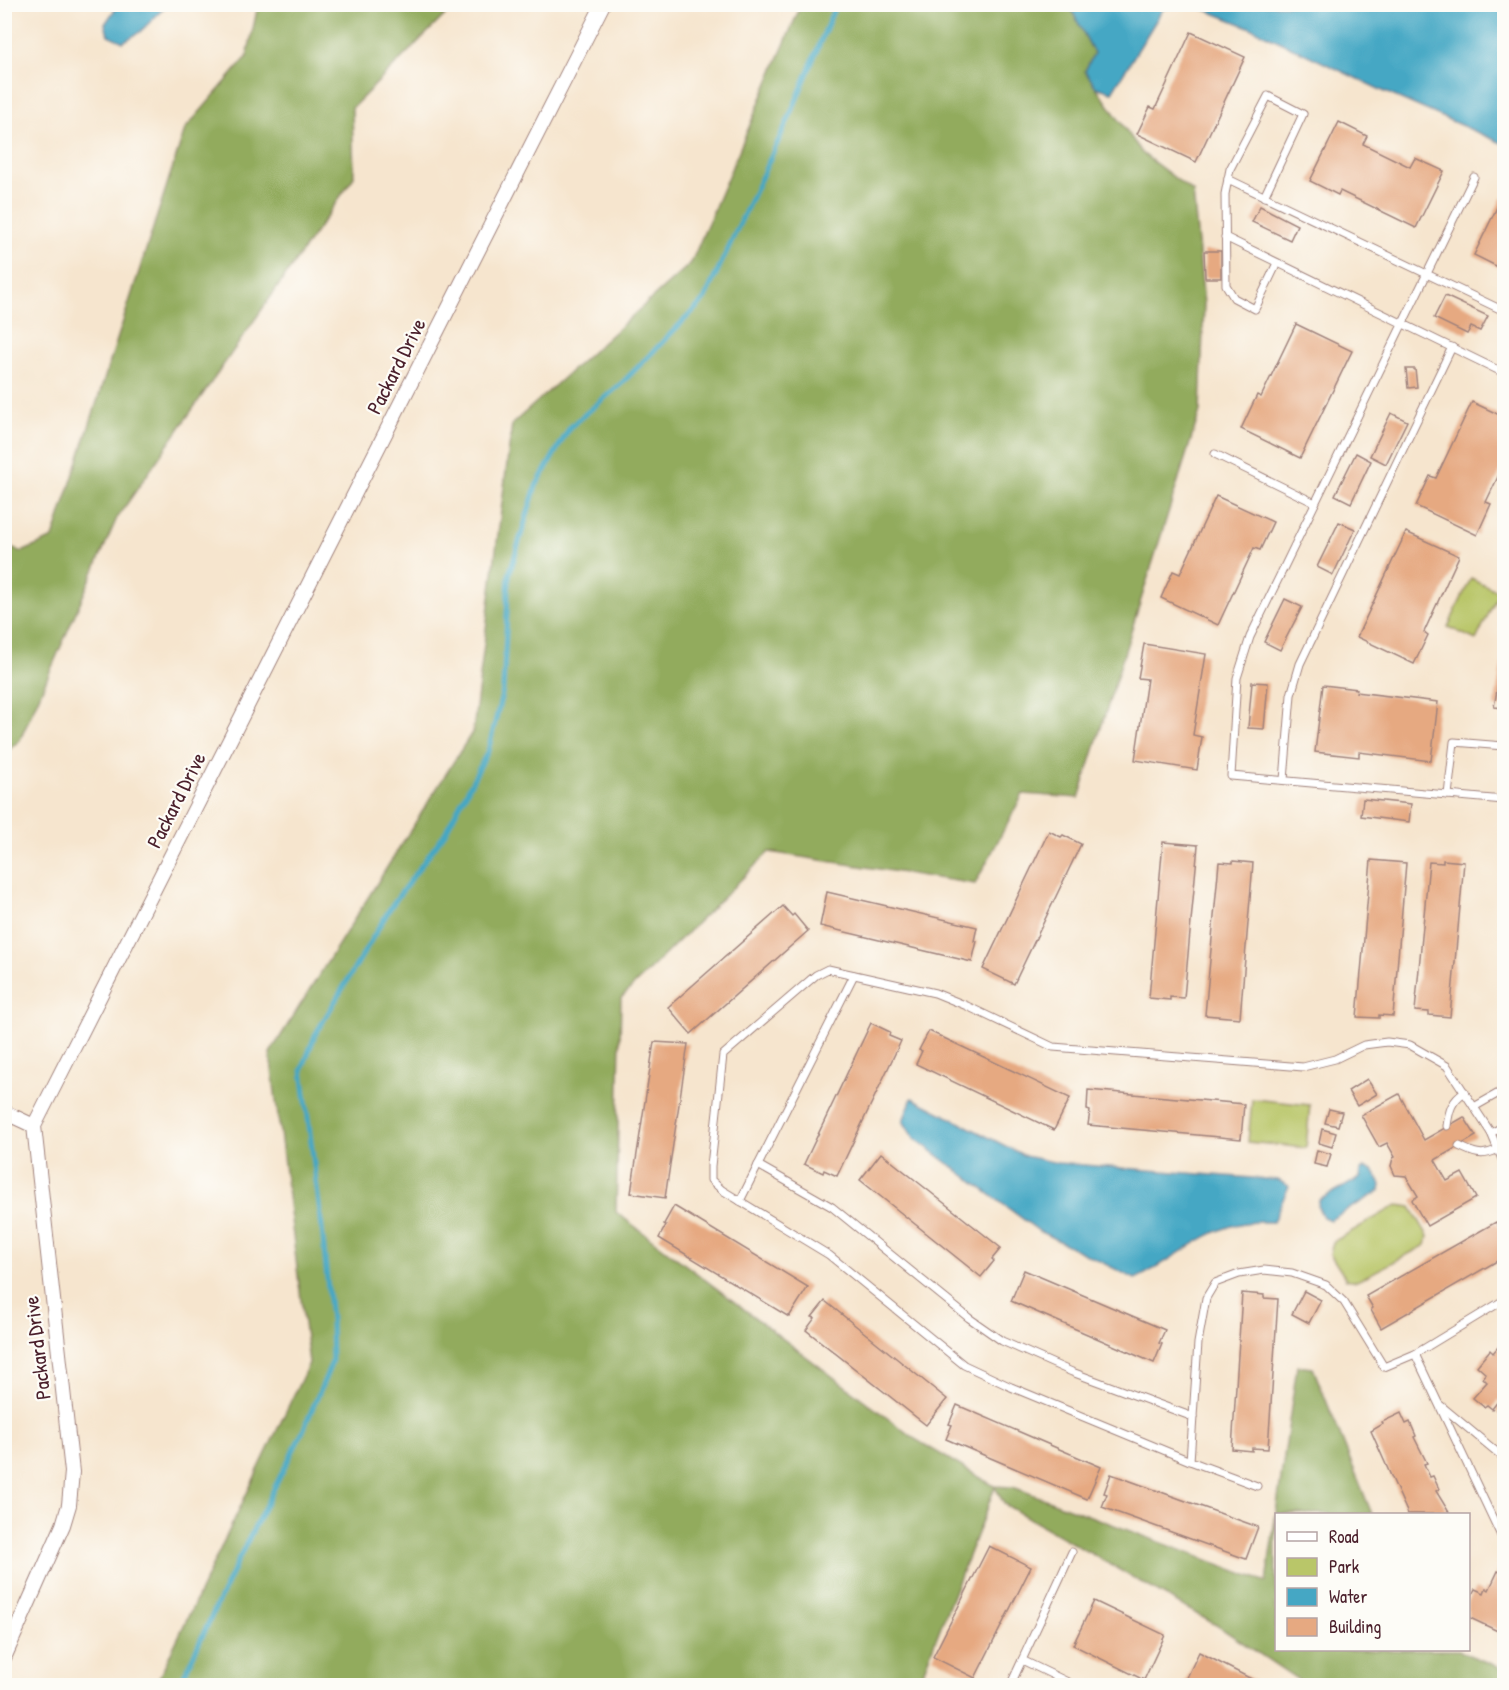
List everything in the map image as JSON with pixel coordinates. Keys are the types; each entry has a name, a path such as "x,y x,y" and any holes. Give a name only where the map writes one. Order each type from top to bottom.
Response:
{"street":[{"name":"Packard Drive","path":"4,1658 63,1526 69,1505 72,1473 34,1126 603,4"},
{"path":"4,1112 34,1126"}],"lane":[{"path":"1264,196 1303,114 1268,96 1230,169 1225,194 1226,285 1234,298 1255,309 1277,263"},
{"path":"1474,177 1250,637 1237,678 1232,776 1504,800"},
{"path":"1228,179 1504,312"},
{"path":"1225,237 1504,373"},
{"path":"1284,780 1291,695 1300,664 1452,347"},
{"path":"1215,454 1315,503"},
{"path":"1448,795 1454,742 1504,746"},
{"path":"1257,1486 1190,1461 1011,1387 964,1365 829,1255 711,1180 723,1055 816,975 828,969 935,993 1053,1047 1303,1068 1335,1059 1364,1045 1387,1042 1410,1045 1447,1066 1491,1133 1496,1150 1504,1164"},
{"path":"740,1200 854,975"},
{"path":"1474,1107 1504,1090"},
{"path":"1448,1126 1449,1109 1456,1098 1465,1092"},
{"path":"1491,1133 1504,1126"},
{"path":"1459,1146 1476,1154 1488,1154 1496,1150"},
{"path":"758,1165 832,1208 969,1318 1002,1341 1072,1372 1193,1417"},
{"path":"1190,1461 1198,1343 1206,1298 1215,1283 1239,1274 1264,1270 1292,1273 1326,1285 1344,1302 1384,1367 1415,1354 1504,1300"},
{"path":"1415,1354 1504,1542"},
{"path":"1438,1404 1504,1458"},
{"path":"1010,1686 1072,1552"},
{"path":"1022,1660 1076,1686"}],"green space":[{"path":"258,5 455,5 352,108 354,177 117,518 20,740 5,753 5,546 22,552 53,538 185,129 247,57"},
{"path":"801,5 1069,5 1094,53 1085,71 1142,153 1193,192 1204,304 1200,411 1079,798 1023,794 975,884 769,852 621,998 616,1212 915,1439 994,1486 1013,1487 1266,1582 1275,1519 1275,1651 1461,1651 1504,1669 1504,1685 1306,1685 1216,1625 1004,1504 995,1487 918,1685 155,1686 309,1363 270,1053 473,731 512,424 691,263"},
{"path":"1471,578 1499,592 1476,640 1448,627"},
{"path":"1252,1099 1310,1105 1306,1148 1248,1142"},
{"path":"1397,1205 1411,1207 1428,1236 1426,1245 1357,1281 1346,1279 1330,1254 1333,1242"},
{"path":"1297,1366 1313,1368 1372,1513 1276,1513"}],"water":[{"path":"118,5 167,5 140,32 123,42 108,35 105,24"},
{"path":"1069,5 1181,5 1163,9 1112,92 1096,87 1085,71 1094,53"},
{"path":"1193,5 1504,5 1504,144 1385,92 1251,28"},
{"path":"912,1098 1025,1156 1058,1163 1278,1180 1289,1186 1273,1222 1248,1222 1226,1228 1199,1241 1135,1279 1039,1231 913,1137 903,1121"},
{"path":"1365,1168 1373,1170 1381,1185 1380,1191 1330,1220 1323,1217 1318,1207 1319,1200 1360,1178 1361,1170"}],"building":[{"path":"1191,32 1245,57 1196,162 1137,134 1150,107 1155,109"},
{"path":"1339,122 1367,136 1363,144 1410,167 1415,158 1444,171 1416,228 1340,191 1338,195 1310,181"},
{"path":"1502,197 1504,198 1504,270 1474,255"},
{"path":"1260,206 1297,225 1290,240 1252,222"},
{"path":"1204,251 1221,251 1221,278 1205,278"},
{"path":"1445,296 1488,316 1480,331 1471,327 1467,334 1434,318"},
{"path":"1296,324 1352,351 1300,458 1241,429 1257,395 1261,397"},
{"path":"1406,369 1415,369 1417,387 1408,388"},
{"path":"1472,402 1504,417 1504,464 1486,502 1491,504 1477,535 1416,506 1430,476 1436,478"},
{"path":"1391,413 1407,421 1386,464 1370,456"},
{"path":"1356,453 1371,461 1351,503 1335,495"},
{"path":"1216,496 1273,522 1260,550 1254,548 1218,625 1161,598 1173,571 1180,574"},
{"path":"1339,522 1355,529 1333,575 1317,567"},
{"path":"1406,532 1459,556 1424,632 1428,635 1414,664 1357,637"},
{"path":"1285,599 1302,607 1280,650 1264,642"},
{"path":"1144,644 1206,654 1193,735 1202,737 1197,770 1135,760 1147,679 1138,678"},
{"path":"1504,656 1504,708 1494,707"},
{"path":"1252,682 1268,683 1264,729 1248,728"},
{"path":"1323,685 1357,689 1356,692 1438,702 1431,761 1359,752 1359,757 1315,752"},
{"path":"1363,799 1411,804 1409,822 1361,816"},
{"path":"1049,831 1081,844 1014,984 983,969"},
{"path":"1163,842 1198,845 1184,998 1170,997 1170,1000 1149,998"},
{"path":"1371,860 1406,863 1393,1016 1379,1015 1379,1018 1357,1017"},
{"path":"1443,860 1464,862 1450,1017 1415,1011 1429,862 1443,863"},
{"path":"1233,861 1253,863 1240,1018 1205,1015 1219,862 1233,863"},
{"path":"827,892 977,927 974,941 977,941 972,962 820,926"},
{"path":"783,906 792,916 794,914 808,931 691,1034 668,1007"},
{"path":"871,1023 890,1032 889,1036 901,1041 837,1176 824,1170 823,1173 804,1164"},
{"path":"929,1031 1070,1098 1054,1130 916,1064 922,1051 919,1050"},
{"path":"654,1042 688,1044 665,1198 631,1193"},
{"path":"1367,1079 1377,1094 1357,1106 1348,1091"},
{"path":"1088,1090 1244,1104 1241,1139 1088,1125 1090,1111 1087,1110"},
{"path":"1399,1094 1424,1140 1464,1117 1476,1136 1435,1160 1447,1181 1462,1173 1476,1198 1427,1226 1412,1200 1418,1196 1406,1176 1395,1175 1391,1166 1395,1157 1387,1143 1379,1147 1361,1115"},
{"path":"1329,1109 1342,1112 1338,1126 1325,1123"},
{"path":"1322,1129 1336,1133 1332,1147 1319,1143"},
{"path":"1317,1150 1331,1154 1327,1167 1314,1164"},
{"path":"881,1153 1001,1248 981,1277 860,1180"},
{"path":"674,1206 808,1287 789,1317 659,1238"},
{"path":"1496,1222 1504,1232 1504,1257 1381,1328 1366,1296"},
{"path":"1024,1270 1165,1330 1154,1363 1011,1301"},
{"path":"1304,1291 1321,1300 1309,1323 1292,1314"},
{"path":"1242,1293 1278,1299 1268,1449 1252,1448 1252,1451 1232,1449"},
{"path":"825,1301 947,1399 926,1425 806,1330 815,1318 812,1317"},
{"path":"1498,1347 1504,1353 1504,1417 1496,1410 1503,1402 1499,1400 1492,1409 1487,1405 1484,1407 1473,1398 1487,1382 1483,1378 1486,1374 1477,1366 1490,1350 1493,1353"},
{"path":"957,1405 1101,1467 1087,1499 946,1439"},
{"path":"1401,1413 1406,1424 1410,1422 1416,1436 1414,1437 1427,1463 1424,1464 1430,1477 1433,1476 1439,1489 1436,1491 1449,1513 1408,1513 1371,1431 1383,1424 1382,1422"},
{"path":"1111,1474 1258,1527 1246,1559 1102,1507"},
{"path":"989,1546 1031,1567 975,1678 933,1657"},
{"path":"1498,1571 1504,1574 1504,1634 1470,1618 1470,1598 1475,1589 1484,1593 1486,1588 1489,1590"},
{"path":"1094,1601 1165,1635 1144,1680 1073,1645"},
{"path":"1199,1652 1265,1686 1183,1686"}],"waterway":[{"path":"179,1686 237,1562 303,1431 332,1362 331,1320 322,1228 302,1070 315,1035 392,905 445,833 488,751 503,690 509,575 536,486 570,427 622,383 704,300 789,118 836,4"}]}
